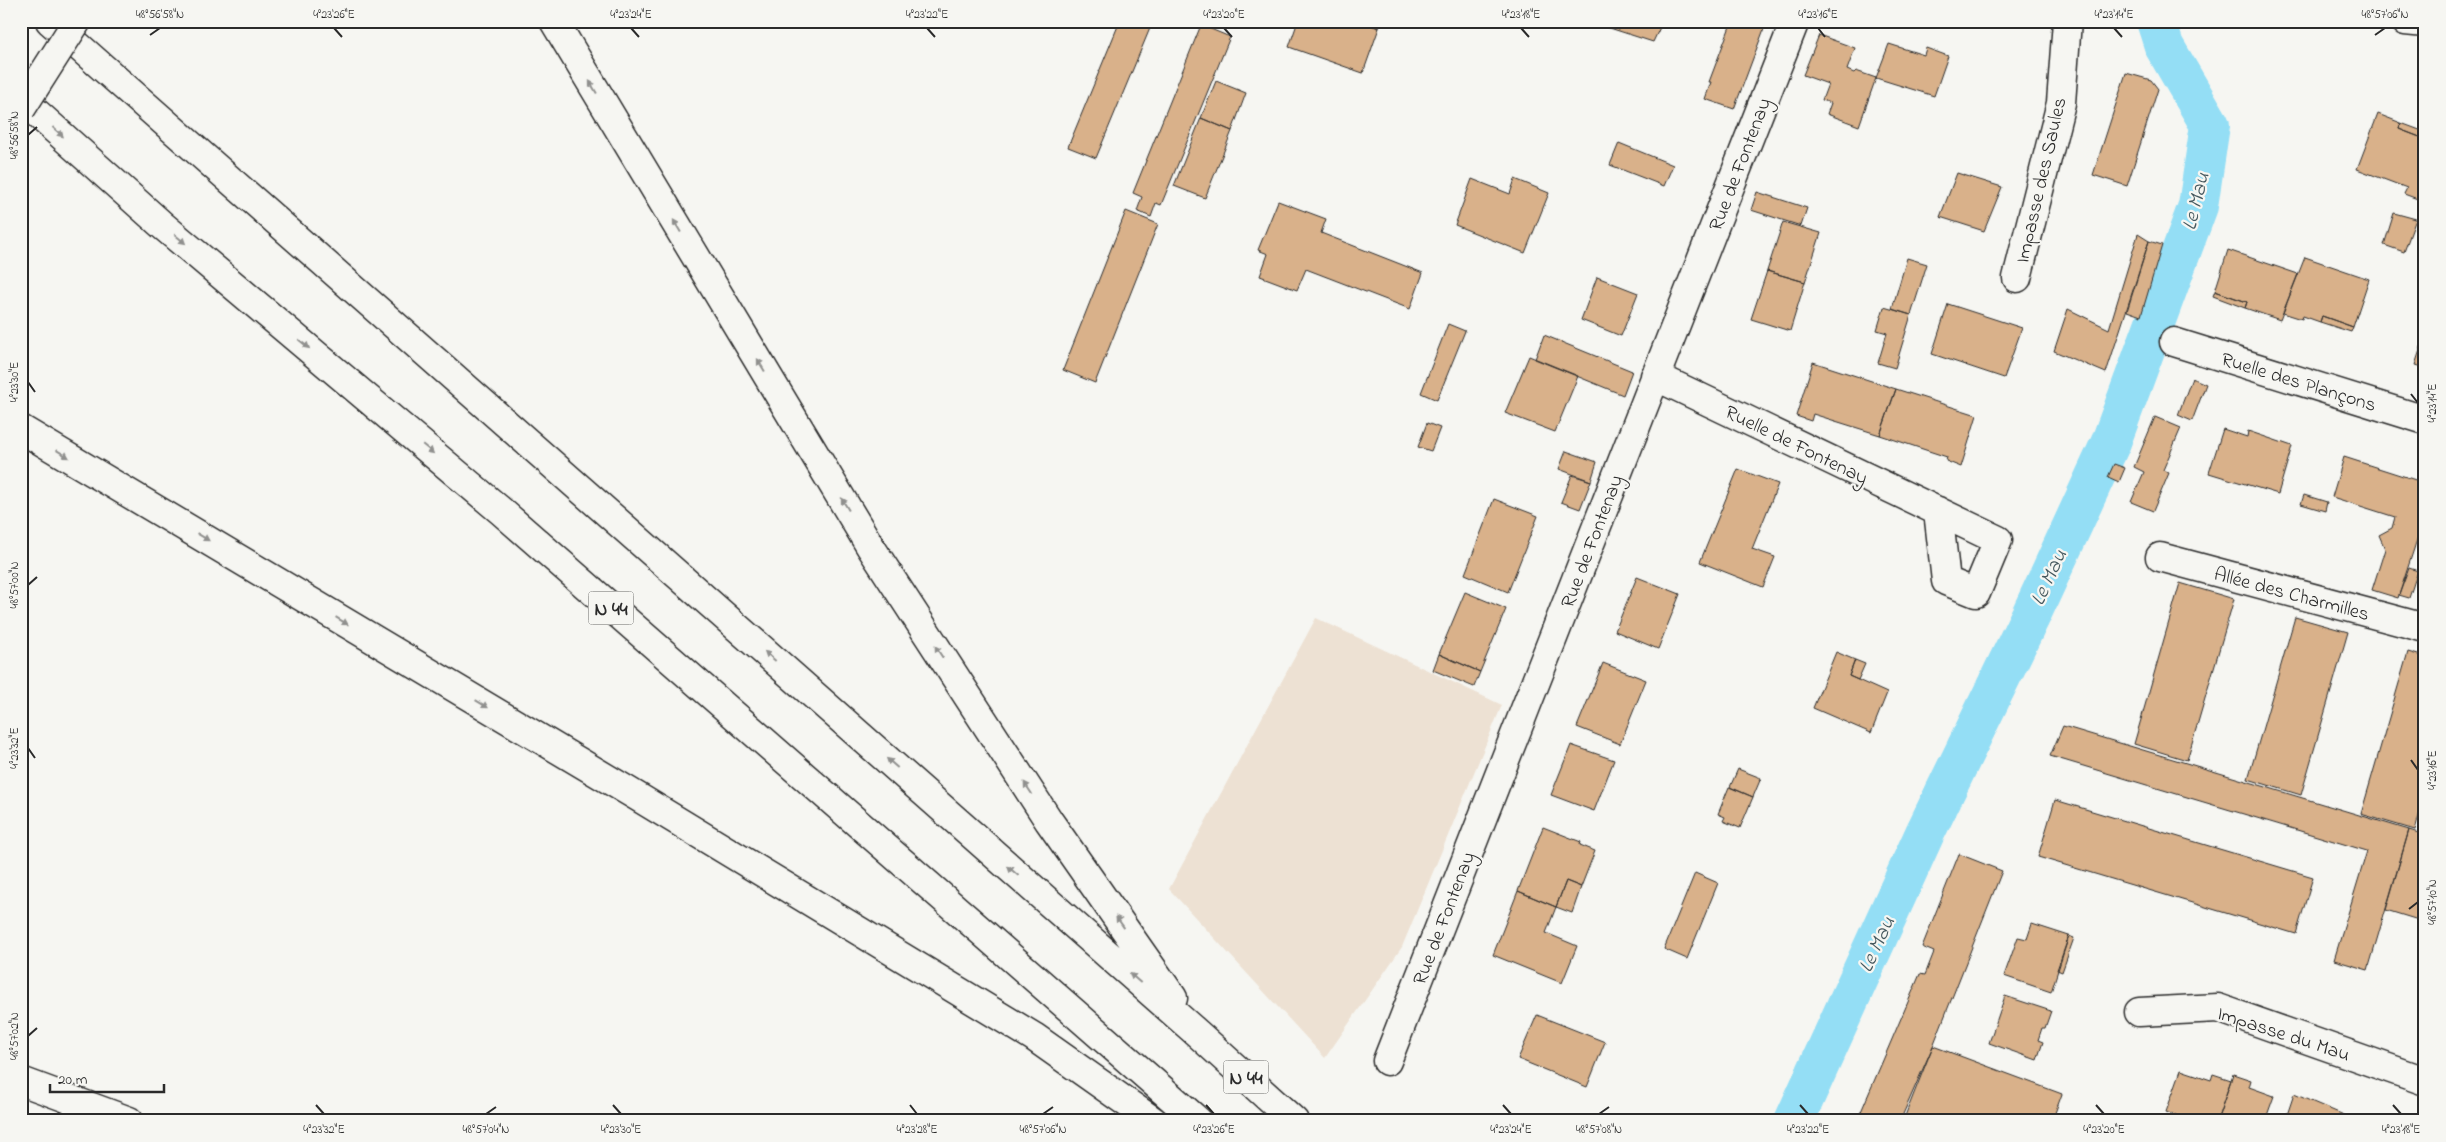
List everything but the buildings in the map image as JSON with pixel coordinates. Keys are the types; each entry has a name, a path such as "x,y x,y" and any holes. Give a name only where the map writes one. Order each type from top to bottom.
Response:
{"main road":[{"name":"N 44","path":"50,21 1198,1034 1294,1121"},
{"path":"21,109 77,21"},
{"path":"554,21 870,546 1049,821 1198,1034"},
{"name":"Rue de Fontenay","path":"1387,1061 1795,21"},
{"name":"Impasse des Saules","path":"2017,278 2061,103 2067,21"},
{"path":"2405,21 2425,23"},
{"name":"N 44","path":"21,100 162,225 509,518 1198,1121"},
{"name":"Ruelle des Plançons","path":"2174,342 2425,420"},
{"name":"Ruelle de Fontenay","path":"1655,376 1938,511"},
{"path":"21,429 638,797 1034,1038 1153,1121"},
{"name":"Allée des Charmilles","path":"2160,557 2425,628"},
{"name":"Impasse du Mau","path":"2139,1012 2218,1008 2425,1081"},
{"path":"21,1081 129,1121"}],"shaded area":[{"path":"1316,618 1502,705 1402,947 1325,1058 1169,889"}],"waterway":[{"name":"Le Mau","path":"1794,1121 1925,833 2031,615 2111,442 2198,206 2210,125 2164,46 2156,21"}]}
